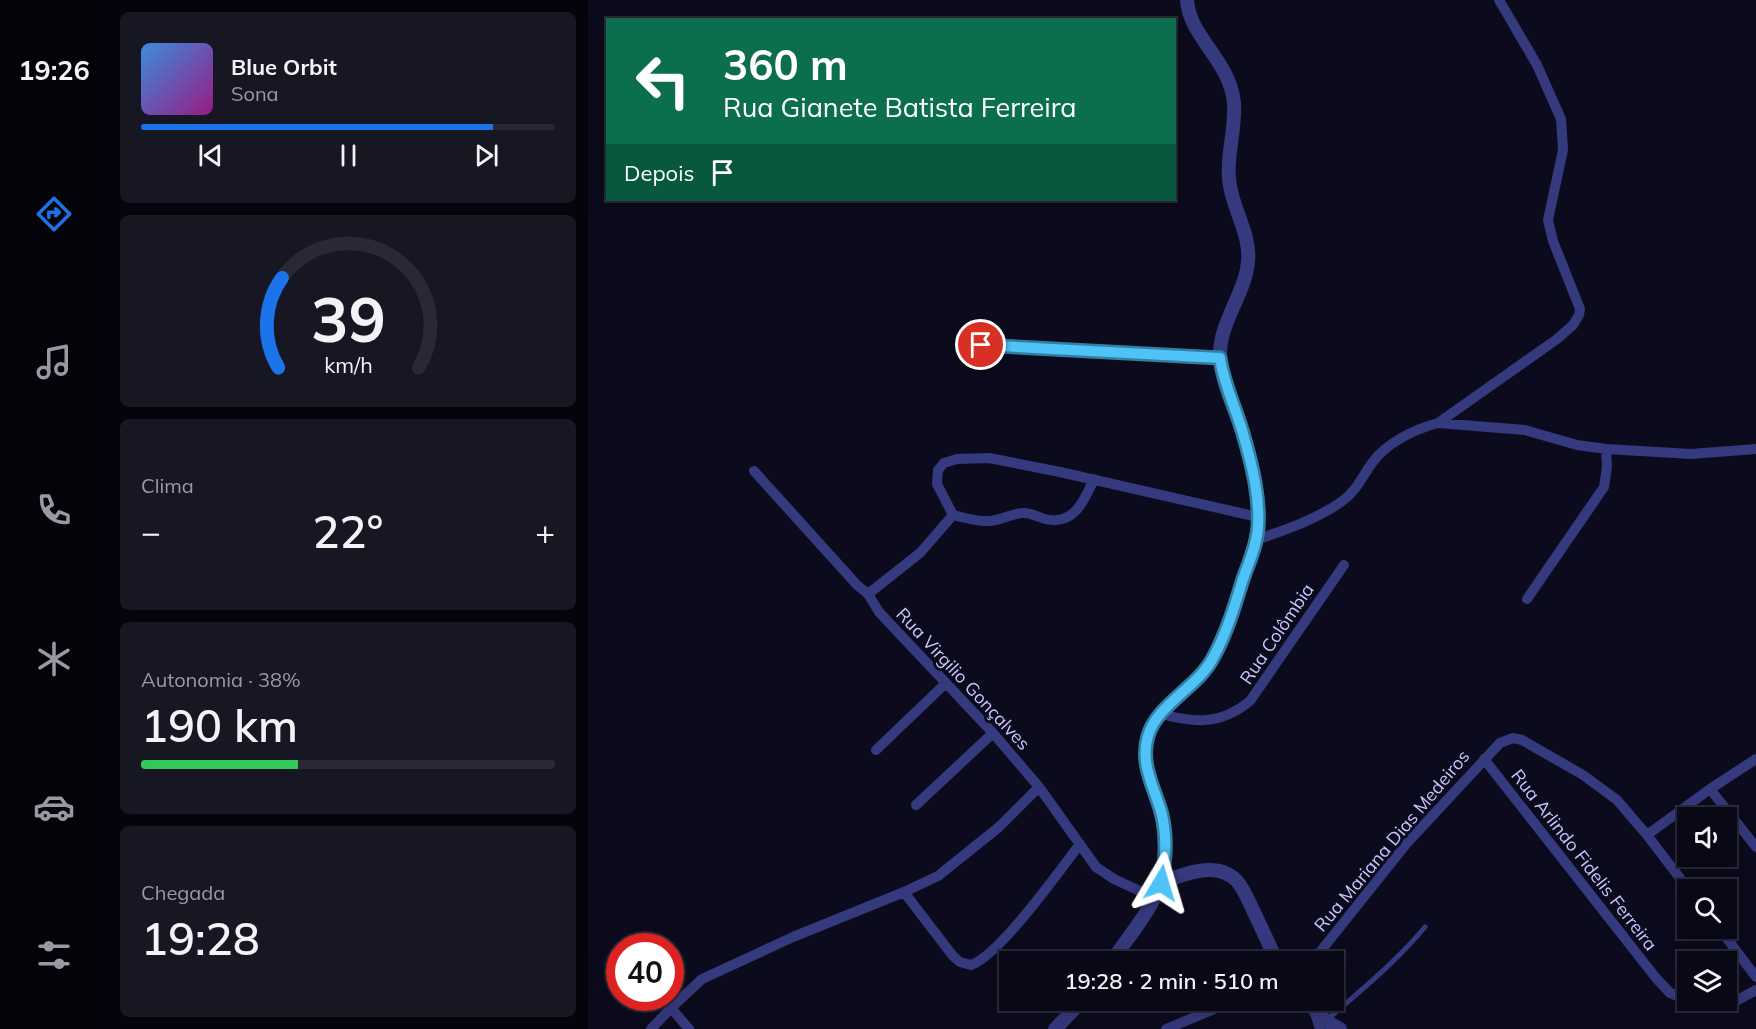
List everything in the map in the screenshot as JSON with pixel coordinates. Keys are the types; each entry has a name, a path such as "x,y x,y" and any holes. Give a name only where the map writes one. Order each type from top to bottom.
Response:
{"street":[{"path":"1119,951 1155,898 1161,883 1165,854 1163,822 1145,761 1151,726 1213,660 1236,602 1256,540 1258,517 1250,460 1244,435 1227,389 1220,358 1223,333 1247,270 1248,248 1230,186 1228,169 1234,103 1223,68 1195,26 1187,0"},
{"path":"1256,540 1294,526 1341,502 1355,489 1372,462 1386,448 1425,427 1438,423 1557,339 1576,320 1580,309 1578,302 1549,228 1549,210 1563,150 1561,119 1537,64 1499,0"},
{"path":"981,345 1220,358"},
{"path":"1438,423 1525,430 1577,445 1606,449 1691,454 1756,449"},
{"path":"1527,599 1601,492 1607,478 1606,449"},
{"path":"1094,479 1080,509 1069,517 1053,520 1026,513 990,521 971,520 953,515 943,497 937,479 940,467 950,460 989,458 1060,471 1258,517"},
{"name":"Rua Virgilio Gonçalves","path":"754,471 857,585 868,594 879,612 993,733 1039,787 1089,859 1103,873 1155,898"},
{"path":"868,594 920,553 953,515"},
{"name":"Rua Colômbia","path":"1161,714 1183,720 1200,721 1228,715 1244,706 1261,689 1344,565"},
{"path":"876,750 946,683"},
{"path":"916,805 993,733"},
{"name":"Rua Mariana Dias Medeiros","path":"1321,951 1407,843 1500,743 1513,738 1522,740 1607,791 1647,835 1681,879"},
{"name":"Rua Arlindo Fidelis Ferreira","path":"1484,759 1656,978 1670,993 1677,996"},
{"path":"1647,835 1756,759"},
{"path":"684,996 702,979 727,967 938,876 999,827 1039,787"},
{"path":"1710,789 1756,847"},
{"path":"904,892 953,956 960,962 971,965 987,957 1080,844"},
{"path":"1161,883 1208,870 1229,875 1244,891 1272,951"},
{"path":"1727,939 1756,977"},
{"path":"1737,1000 1756,990"},
{"path":"651,1029 668,1011"},
{"path":"674,1011 689,1029"},
{"path":"1054,1029 1072,1011"},
{"path":"1166,1029 1209,1011"},
{"path":"1313,1011 1323,1025 1340,1029"}],"lane":[{"path":"1323,1025 1403,954 1425,927"}],"route":[{"path":"981,345 1220,358 1227,389 1244,435 1250,460 1258,527 1250,560 1216,654 1202,674 1151,726 1148,736 1145,761 1163,822 1165,854 1161,883"}]}
